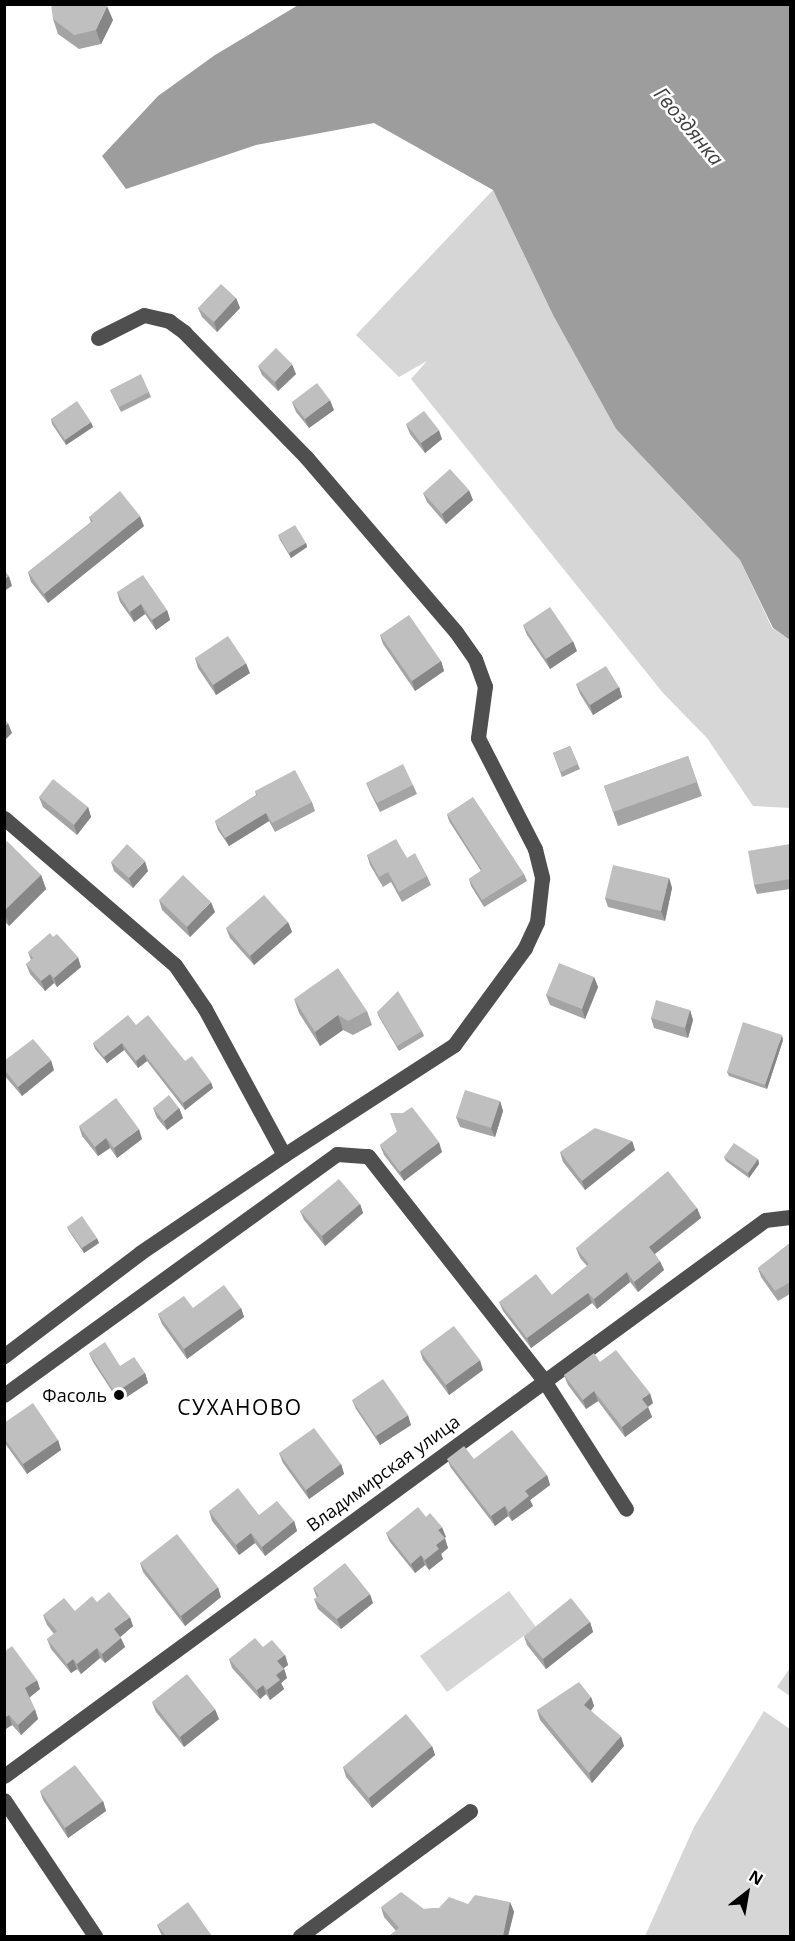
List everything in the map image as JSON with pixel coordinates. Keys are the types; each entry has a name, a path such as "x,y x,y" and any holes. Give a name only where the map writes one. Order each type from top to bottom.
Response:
{"street":[{"path":"4,1356 140,1253 284,1155 454,1045 525,948 537,922 542,878 535,849 478,738 486,686 475,659 456,632 306,457 184,332 169,321 144,315 98,338"},
{"path":"4,818 176,965 205,1009 284,1155"},
{"path":"4,1395 337,1154 368,1156 543,1379 626,1509"},
{"name":"Владимирская улица","path":"4,1776 543,1379 765,1220 790,1216"},
{"path":"4,1800 95,1936"},
{"path":"300,1936 470,1811"}],"shaded area":[{"path":"493,190 553,315 616,429 740,560 772,628 790,640 790,808 753,806 707,738 663,693 411,379 427,361 399,377 356,335"},
{"path":"509,1591 536,1627 447,1692 420,1656"},
{"path":"790,1668 790,1696 777,1687"},
{"path":"764,1711 790,1729 790,1936 645,1936 694,1827"}],"water":[{"name":"Гвоздянка","path":"300,4 790,5 790,640 773,628 740,560 616,429 553,315 493,190 374,123 256,145 126,189 102,156 158,96 215,55"}],"building":[{"path":"51,4 107,4 107,6 96,30 74,35 53,19"},
{"path":"221,284 236,298 214,322 198,308"},
{"path":"276,348 292,364 275,382 258,366"},
{"path":"141,374 149,392 119,407 110,390"},
{"path":"317,383 330,400 305,419 292,402"},
{"path":"77,401 91,422 65,440 51,419"},
{"path":"424,411 439,430 421,443 406,424"},
{"path":"450,469 469,490 442,514 423,493"},
{"path":"120,491 140,516 44,594 28,572 93,521 89,517"},
{"path":"295,525 306,543 289,553 278,535"},
{"path":"143,575 167,610 152,620 141,604 130,612 117,592"},
{"path":"550,607 573,641 546,659 523,625"},
{"path":"409,615 441,661 412,681 380,635"},
{"path":"228,636 246,663 213,685 195,658"},
{"path":"606,666 619,687 590,705 576,684"},
{"path":"570,746 578,764 561,772 553,753"},
{"path":"688,756 697,782 613,812 604,786"},
{"path":"403,764 413,785 377,803 366,783"},
{"path":"295,770 312,802 272,823 266,813 225,838 215,821 257,795 255,791"},
{"path":"53,779 88,807 74,825 39,797"},
{"path":"473,797 524,874 482,900 469,879 482,870 447,814"},
{"path":"396,839 407,858 415,853 427,876 399,892 388,872 379,877 367,855"},
{"path":"7,841 41,875 4,911 4,844"},
{"path":"127,844 145,861 129,878 111,862"},
{"path":"790,844 790,879 754,885 748,851"},
{"path":"613,865 669,878 661,911 605,898"},
{"path":"183,875 211,902 187,927 159,900"},
{"path":"264,895 288,922 250,956 226,928"},
{"path":"50,933 53,937 57,934 78,957 54,978 50,974 41,981 26,964 33,958 28,952"},
{"path":"559,963 594,977 582,1009 546,995"},
{"path":"338,968 367,1011 348,1021 338,1015 315,1032 294,999"},
{"path":"398,991 422,1031 397,1046 377,1012"},
{"path":"656,1000 690,1010 685,1028 651,1018"},
{"path":"128,1015 136,1025 148,1015 185,1061 192,1056 211,1082 183,1103 144,1054 136,1061 122,1043 104,1057 93,1043"},
{"path":"743,1022 782,1035 765,1085 727,1072"},
{"path":"33,1039 51,1060 18,1087 4,1069 4,1061"},
{"path":"465,1090 500,1101 491,1128 456,1117"},
{"path":"169,1095 179,1108 164,1121 153,1108"},
{"path":"116,1098 139,1129 114,1148 106,1138 95,1147 79,1126"},
{"path":"412,1107 439,1142 400,1172 380,1145 397,1132 390,1113 403,1113"},
{"path":"595,1128 632,1141 582,1181 560,1152"},
{"path":"734,1143 758,1159 748,1173 724,1157"},
{"path":"668,1171 697,1208 649,1247 660,1261 634,1282 627,1272 594,1299 588,1293 527,1338 499,1302 536,1274 552,1295 589,1264 576,1248"},
{"path":"339,1179 360,1204 322,1236 300,1211"},
{"path":"82,1216 97,1238 82,1248 67,1227"},
{"path":"790,1243 790,1282 775,1291 758,1268"},
{"path":"224,1285 241,1308 184,1349 158,1314 184,1296 193,1308"},
{"path":"454,1326 480,1360 446,1385 420,1351"},
{"path":"105,1342 120,1366 134,1357 145,1373 115,1393 89,1353"},
{"path":"616,1350 650,1393 642,1399 648,1407 622,1427 594,1391 583,1400 564,1375 594,1353 600,1362"},
{"path":"383,1379 408,1415 376,1436 352,1400"},
{"path":"33,1403 58,1440 23,1464 4,1438 4,1423"},
{"path":"314,1428 341,1464 306,1490 279,1453"},
{"path":"512,1430 547,1475 525,1491 529,1496 509,1512 505,1506 491,1516 447,1459 464,1446 474,1459"},
{"path":"238,1488 259,1515 277,1501 294,1521 262,1547 251,1533 236,1545 209,1511"},
{"path":"418,1507 426,1517 430,1513 442,1527 438,1530 445,1538 436,1545 439,1549 425,1560 421,1555 411,1564 386,1533"},
{"path":"177,1534 218,1587 181,1616 140,1563"},
{"path":"345,1563 370,1594 337,1619 314,1599 319,1596 313,1588"},
{"path":"109,1592 130,1617 114,1629 121,1638 102,1654 97,1648 77,1664 73,1659 67,1664 47,1639 57,1631 43,1615 64,1598 75,1611 92,1596 97,1602"},
{"path":"571,1598 590,1622 543,1659 524,1636"},
{"path":"255,1638 263,1647 272,1640 285,1655 277,1661 284,1669 276,1675 280,1680 267,1690 263,1685 257,1690 229,1659"},
{"path":"12,1646 37,1680 25,1688 35,1709 18,1725 9,1715 4,1718 4,1652"},
{"path":"187,1674 215,1709 180,1737 152,1702"},
{"path":"579,1682 591,1697 584,1705 621,1736 589,1773 537,1710"},
{"path":"406,1714 432,1746 369,1798 343,1767"},
{"path":"75,1765 103,1801 65,1828 40,1791"},
{"path":"401,1892 424,1909 439,1908 449,1897 468,1904 475,1895 510,1902 503,1936 389,1936 399,1928 381,1907"},
{"path":"188,1902 212,1936 166,1936 157,1925"}],"place":[{"name":"Фасоль","path":"119,1395"}],"district":[{"name":"СУХАНОВО","path":"240,1407"}]}
